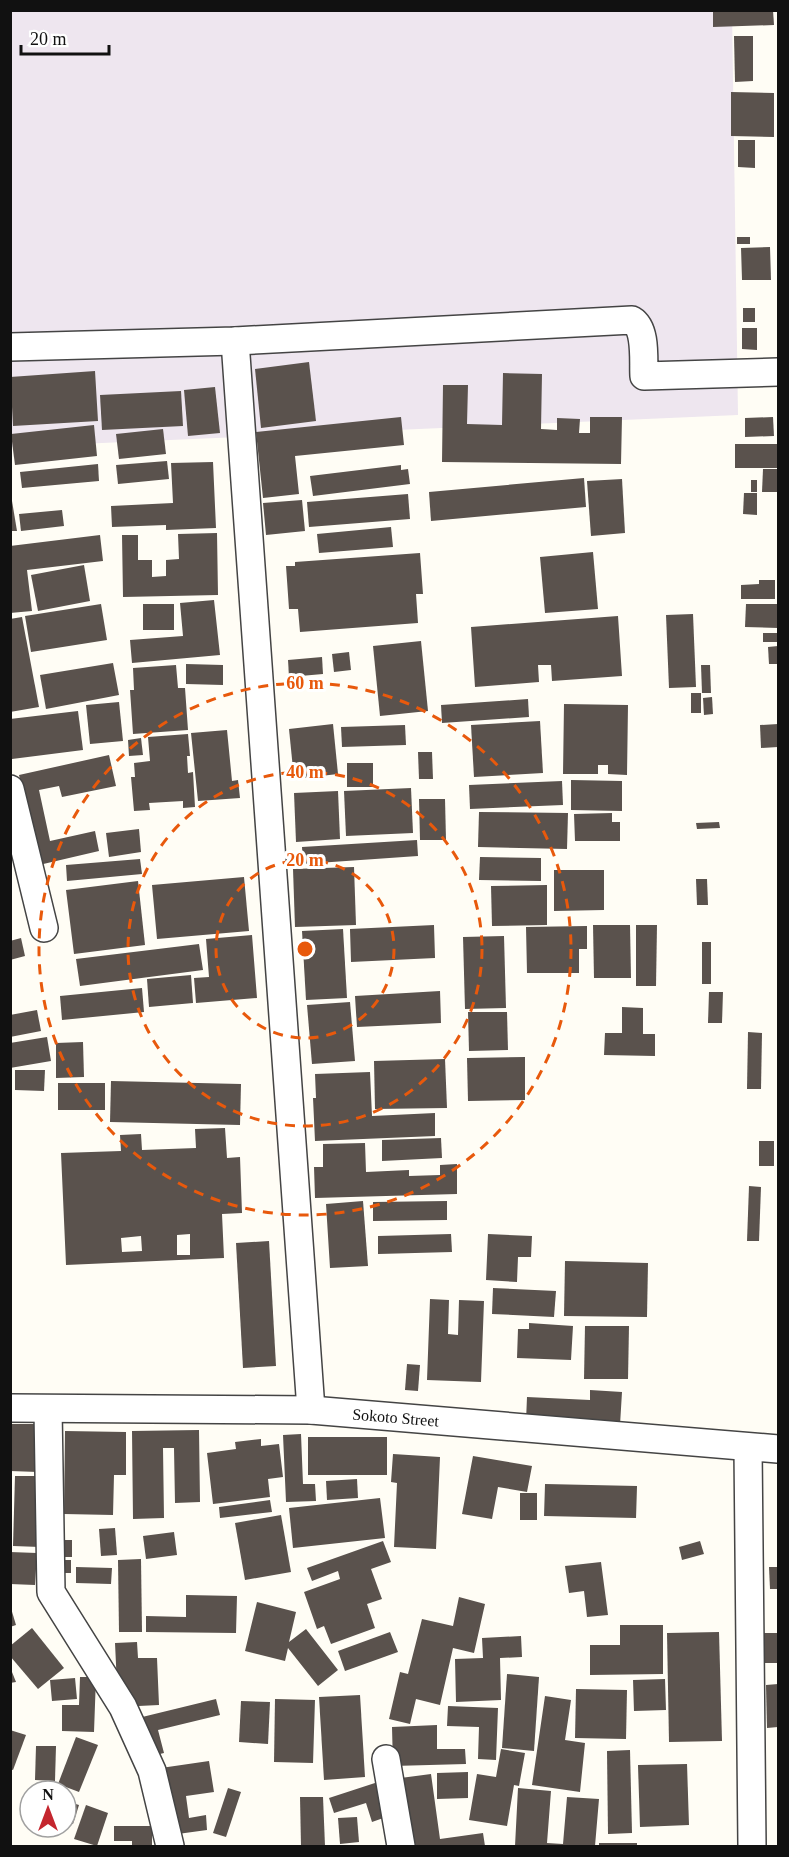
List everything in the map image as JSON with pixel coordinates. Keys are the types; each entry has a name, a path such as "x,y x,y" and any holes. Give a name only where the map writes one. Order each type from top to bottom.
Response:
{"street":[{"path":"10,347 235,341 632,320 637,323 641,336 644,376 778,372"},
{"path":"235,341 311,1410"},
{"path":"10,789 44,928"},
{"name":"Sokoto Street","path":"10,1408 311,1410 778,1449"},
{"path":"48,1409 51,1593 123,1707 152,1772 170,1846"},
{"path":"748,1448 752,1846"},
{"path":"386,1759 401,1846"}],"shaded area":[{"path":"10,11 732,11 738,415 11,447"}],"building":[{"path":"713,10 773,10 774,25 713,27"},
{"path":"734,36 753,36 753,81 735,82"},
{"path":"731,92 774,93 774,137 731,136"},
{"path":"738,140 755,140 755,168 738,167"},
{"path":"737,237 750,237 750,244 737,244"},
{"path":"770,247 771,280 742,280 741,248"},
{"path":"743,308 755,308 755,322 743,322"},
{"path":"742,328 757,328 757,350 742,349"},
{"path":"309,362 316,421 261,428 255,369"},
{"path":"95,371 98,421 13,426 12,407 10,407 10,377"},
{"path":"503,373 542,374 541,429 557,430 557,418 580,419 579,433 590,433 590,417 622,417 621,464 442,462 443,385 468,385 467,424 502,425"},
{"path":"215,387 220,433 188,436 184,390"},
{"path":"181,391 183,426 102,430 100,395"},
{"path":"401,417 404,445 295,456 299,494 263,498 256,432"},
{"path":"773,417 774,436 745,437 745,418"},
{"path":"94,425 97,456 15,465 11,434"},
{"path":"163,429 166,454 119,459 116,434"},
{"path":"735,444 778,444 778,468 735,468"},
{"path":"167,461 169,479 118,484 116,465"},
{"path":"213,462 216,528 166,530 166,525 112,527 111,506 173,503 171,463"},
{"path":"98,464 99,481 22,488 20,472"},
{"path":"401,465 401,470 408,469 410,484 313,496 310,476"},
{"path":"763,469 778,469 778,492 762,492"},
{"path":"584,478 586,507 431,521 429,492"},
{"path":"622,479 625,533 591,536 587,481"},
{"path":"751,480 757,480 757,492 751,492"},
{"path":"10,489 17,531 10,531"},
{"path":"744,493 757,493 757,515 743,514"},
{"path":"408,494 410,519 309,527 307,502"},
{"path":"302,500 305,531 266,535 263,503"},
{"path":"62,510 64,526 21,531 19,514"},
{"path":"391,527 393,547 319,553 317,534"},
{"path":"217,533 218,595 123,597 122,535 138,535 138,560 152,560 152,577 166,576 166,560 179,559 178,534"},
{"path":"100,535 103,561 27,570 32,611 10,613 10,546"},
{"path":"593,552 598,609 545,613 540,557"},
{"path":"420,553 423,594 416,594 418,623 300,632 298,609 289,609 286,566 295,566 295,562"},
{"path":"84,565 90,601 38,611 31,575"},
{"path":"759,580 775,580 775,599 741,599 741,585 759,584"},
{"path":"214,600 220,655 132,663 130,640 183,636 180,603"},
{"path":"101,604 107,640 31,652 25,616"},
{"path":"143,604 174,604 174,630 143,630"},
{"path":"746,604 778,604 778,628 745,627"},
{"path":"693,614 696,687 669,688 666,615"},
{"path":"618,616 622,676 552,681 551,665 538,665 539,682 475,687 471,627"},
{"path":"22,617 39,707 10,712 10,619"},
{"path":"763,633 778,633 778,642 763,642"},
{"path":"421,641 428,711 380,716 373,646"},
{"path":"778,646 778,664 769,664 768,647"},
{"path":"349,652 351,670 334,672 332,654"},
{"path":"322,657 323,674 289,677 288,660"},
{"path":"113,663 119,695 46,709 40,675"},
{"path":"186,664 223,665 223,685 186,684"},
{"path":"176,665 178,688 185,688 188,730 133,734 130,690 134,690 133,668"},
{"path":"701,665 710,665 711,693 702,693"},
{"path":"691,693 701,693 701,713 691,713"},
{"path":"712,697 713,714 704,715 703,698"},
{"path":"528,699 529,717 442,723 441,705"},
{"path":"119,702 123,741 90,744 86,705"},
{"path":"564,704 628,705 627,775 608,774 608,765 598,765 598,774 563,774"},
{"path":"78,711 83,750 12,759 10,719"},
{"path":"540,721 543,773 474,777 471,725"},
{"path":"333,724 338,774 294,779 289,729"},
{"path":"778,724 778,747 761,748 760,725"},
{"path":"405,725 406,745 342,747 341,727"},
{"path":"227,730 232,781 238,780 240,798 198,801 191,733"},
{"path":"188,734 190,756 187,756 188,773 193,772 195,807 183,808 183,801 149,803 150,810 134,811 131,777 135,777 134,763 150,761 148,737"},
{"path":"141,738 143,755 129,756 128,740"},
{"path":"418,752 432,752 433,779 419,779"},
{"path":"109,755 116,786 62,797 59,786 39,790 50,841 95,831 99,851 39,865 19,775"},
{"path":"347,763 373,763 373,787 347,787"},
{"path":"571,780 622,781 622,811 571,810"},
{"path":"562,781 563,805 470,809 469,785"},
{"path":"411,788 413,833 346,836 344,791"},
{"path":"338,791 340,839 296,842 294,793"},
{"path":"419,799 445,799 446,840 420,840"},
{"path":"479,812 568,813 567,849 478,847"},
{"path":"612,813 612,822 620,822 620,841 575,841 574,814"},
{"path":"719,822 720,828 697,829 696,823"},
{"path":"139,829 141,852 109,857 106,833"},
{"path":"417,840 418,856 303,864 302,847"},
{"path":"480,857 541,858 541,881 479,880"},
{"path":"140,859 142,874 67,881 66,865"},
{"path":"354,867 356,925 295,927 293,869"},
{"path":"554,870 604,870 604,910 554,911"},
{"path":"244,877 249,931 157,939 152,885"},
{"path":"696,879 707,879 708,905 697,905"},
{"path":"138,881 145,945 74,954 66,890"},
{"path":"547,885 547,925 492,926 491,886"},
{"path":"434,925 435,958 351,962 350,929"},
{"path":"593,925 630,925 631,978 594,978"},
{"path":"636,925 657,925 656,986 636,986"},
{"path":"587,926 587,949 579,949 579,973 527,973 526,927"},
{"path":"343,929 347,998 306,1000 302,931"},
{"path":"252,935 257,998 196,1003 194,978 209,977 206,939"},
{"path":"504,936 506,1008 465,1009 463,937"},
{"path":"21,938 25,956 10,960 10,941"},
{"path":"702,942 711,942 711,984 702,984"},
{"path":"199,944 203,970 80,986 76,959"},
{"path":"191,975 193,1003 149,1007 147,979"},
{"path":"142,988 144,1012 62,1020 60,996"},
{"path":"440,991 441,1023 357,1027 355,996"},
{"path":"709,992 723,992 722,1023 708,1023"},
{"path":"350,1002 355,1061 312,1064 307,1005"},
{"path":"622,1007 643,1008 643,1034 655,1034 655,1056 604,1055 605,1033 622,1033"},
{"path":"37,1010 41,1031 10,1037 10,1015"},
{"path":"468,1012 507,1012 508,1050 469,1051"},
{"path":"748,1032 762,1033 761,1089 747,1089"},
{"path":"47,1037 51,1061 10,1068 10,1043"},
{"path":"83,1042 84,1077 56,1078 56,1043"},
{"path":"525,1057 525,1100 468,1101 467,1058"},
{"path":"445,1059 447,1108 375,1109 374,1061"},
{"path":"15,1070 45,1070 44,1091 15,1090"},
{"path":"370,1072 372,1116 435,1113 435,1136 315,1141 313,1098 316,1098 315,1074"},
{"path":"111,1081 241,1084 240,1125 110,1122"},
{"path":"58,1083 105,1083 105,1110 58,1110"},
{"path":"225,1128 227,1158 240,1157 242,1213 222,1214 224,1258 66,1265 61,1153 121,1151 120,1135 141,1134 142,1150 196,1148 195,1129","holes":["190,1234 190,1255 177,1255 177,1235","141,1236 142,1251 122,1252 121,1238"]},
{"path":"441,1138 442,1158 382,1161 382,1140"},
{"path":"759,1141 774,1141 774,1166 759,1166"},
{"path":"365,1143 366,1172 409,1170 409,1176 440,1175 440,1165 457,1164 457,1194 315,1198 314,1167 323,1167 323,1144"},
{"path":"749,1186 761,1187 759,1241 747,1241"},
{"path":"363,1201 368,1266 330,1268 326,1204"},
{"path":"447,1201 447,1220 373,1221 373,1202"},
{"path":"451,1234 452,1252 378,1254 378,1236"},
{"path":"488,1234 532,1236 531,1257 518,1257 517,1282 486,1280"},
{"path":"269,1241 276,1366 243,1368 236,1243"},
{"path":"565,1261 648,1263 647,1317 564,1316"},
{"path":"493,1288 556,1291 554,1317 492,1314"},
{"path":"430,1299 449,1300 448,1334 458,1335 459,1300 484,1301 481,1382 427,1380"},
{"path":"529,1323 573,1326 571,1360 517,1358 518,1329 529,1329"},
{"path":"585,1326 629,1326 628,1379 584,1379"},
{"path":"407,1364 420,1365 418,1391 405,1390"},
{"path":"590,1390 622,1392 620,1425 526,1421 527,1397 590,1400"},
{"path":"10,1424 39,1424 38,1472 10,1471"},
{"path":"199,1430 200,1502 175,1503 174,1448 163,1448 164,1518 133,1519 132,1431"},
{"path":"65,1431 126,1432 126,1475 114,1475 113,1515 64,1514"},
{"path":"301,1434 303,1484 315,1484 316,1501 286,1502 283,1435"},
{"path":"308,1437 387,1437 387,1475 308,1475"},
{"path":"261,1439 261,1446 279,1444 283,1477 268,1479 270,1497 213,1504 207,1453 236,1449 235,1442"},
{"path":"393,1454 440,1457 436,1549 394,1547 397,1483 391,1482"},
{"path":"473,1456 532,1466 527,1492 498,1487 492,1519 462,1514"},
{"path":"15,1476 42,1476 40,1547 13,1546"},
{"path":"357,1479 358,1498 327,1500 326,1481"},
{"path":"545,1484 637,1486 636,1518 544,1516"},
{"path":"520,1493 537,1493 537,1520 520,1520"},
{"path":"380,1498 385,1538 293,1548 289,1508"},
{"path":"270,1500 272,1512 220,1518 219,1507"},
{"path":"281,1515 291,1572 245,1580 235,1523"},
{"path":"115,1528 117,1555 101,1556 99,1529"},
{"path":"174,1532 177,1555 146,1559 143,1536"},
{"path":"42,1540 72,1540 72,1557 42,1557"},
{"path":"383,1541 391,1562 371,1569 382,1599 367,1604 375,1628 331,1644 324,1626 317,1629 304,1592 340,1579 338,1571 312,1581 307,1568"},
{"path":"700,1541 704,1554 682,1560 679,1547"},
{"path":"10,1552 37,1553 35,1585 10,1584"},
{"path":"141,1559 142,1632 119,1632 118,1560"},
{"path":"40,1560 71,1560 71,1573 40,1573"},
{"path":"601,1562 608,1615 587,1617 584,1591 569,1593 565,1566"},
{"path":"76,1567 112,1568 111,1584 76,1583"},
{"path":"769,1567 778,1567 778,1589 770,1589"},
{"path":"186,1595 237,1596 236,1633 146,1632 146,1616 186,1617"},
{"path":"459,1597 485,1604 474,1653 453,1648 440,1705 416,1699 410,1724 389,1719 400,1672 408,1674 422,1619 453,1626"},
{"path":"257,1602 296,1612 289,1642 306,1629 338,1670 318,1686 288,1648 285,1661 245,1651"},
{"path":"10,1605 16,1625 10,1627"},
{"path":"620,1625 663,1625 663,1674 590,1675 590,1645 620,1645"},
{"path":"32,1628 64,1668 38,1689 10,1656 10,1646"},
{"path":"390,1632 398,1652 345,1671 338,1651"},
{"path":"719,1632 722,1741 669,1742 667,1633"},
{"path":"764,1633 778,1633 778,1663 763,1663"},
{"path":"521,1636 522,1657 500,1658 501,1700 456,1702 455,1659 483,1658 482,1638"},
{"path":"137,1642 138,1658 157,1658 159,1705 118,1707 115,1643"},
{"path":"10,1667 16,1682 10,1683"},
{"path":"507,1674 539,1677 534,1751 502,1748"},
{"path":"80,1677 96,1677 94,1732 62,1731 62,1705 79,1705"},
{"path":"75,1678 77,1699 52,1701 50,1680"},
{"path":"665,1679 666,1710 634,1711 633,1680"},
{"path":"778,1684 778,1727 767,1728 766,1685"},
{"path":"576,1689 627,1690 626,1739 575,1738"},
{"path":"360,1695 365,1777 324,1780 319,1697"},
{"path":"545,1696 571,1700 565,1740 585,1743 580,1792 532,1785"},
{"path":"216,1699 220,1715 158,1730 164,1753 143,1758 134,1719"},
{"path":"275,1699 315,1700 313,1763 274,1762"},
{"path":"241,1701 270,1702 268,1744 239,1742"},
{"path":"448,1706 498,1708 496,1760 478,1759 479,1727 447,1726"},
{"path":"437,1725 437,1749 465,1749 466,1764 393,1766 392,1727"},
{"path":"10,1730 26,1735 13,1770 10,1769"},
{"path":"76,1737 98,1745 79,1792 78,1779 60,1779"},
{"path":"36,1746 56,1746 55,1779 35,1779"},
{"path":"501,1749 525,1753 519,1786 514,1785 507,1826 469,1820 477,1774 496,1777"},
{"path":"630,1750 632,1833 608,1834 607,1751"},
{"path":"209,1761 214,1792 186,1796 189,1818 206,1815 207,1830 163,1836 154,1769"},
{"path":"687,1764 689,1825 640,1827 638,1765"},
{"path":"468,1772 468,1798 437,1799 437,1773"},
{"path":"431,1774 440,1839 483,1833 485,1846 403,1846 393,1779"},
{"path":"378,1782 389,1816 372,1822 366,1803 334,1813 329,1798"},
{"path":"228,1788 241,1792 226,1837 213,1833"},
{"path":"518,1788 551,1791 547,1843 563,1844 567,1797 599,1799 595,1846 515,1846"},
{"path":"300,1797 323,1797 325,1846 301,1846"},
{"path":"86,1805 108,1813 97,1846 74,1839 78,1839 78,1828"},
{"path":"357,1817 359,1842 340,1844 338,1818"},
{"path":"114,1826 152,1826 152,1846 132,1846 132,1841 114,1841"},
{"path":"599,1843 637,1843 637,1846 599,1846"}]}
